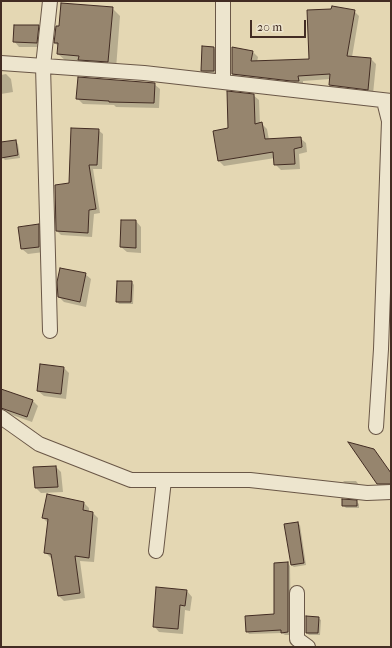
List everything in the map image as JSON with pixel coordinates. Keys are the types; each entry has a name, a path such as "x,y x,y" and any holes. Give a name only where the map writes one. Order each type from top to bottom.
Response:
{"street":[{"path":"50,1 43,66 50,331"},
{"path":"223,1 223,82"},
{"path":"1,63 144,73 387,101 389,121 388,222 376,427"},
{"path":"1,417 39,444 131,480 250,480 367,493 391,492"},
{"path":"156,551 164,480"},
{"path":"297,594 297,639 308,647"}],"building":[{"path":"61,3 113,7 108,62 78,60 79,56 57,54 58,43 54,43 56,26 59,26"},
{"path":"332,6 355,10 347,56 371,58 368,90 329,85 330,74 298,76 299,81 291,81 232,74 232,47 253,51 251,61 309,59 307,10 331,9"},
{"path":"14,25 39,25 37,43 13,42"},
{"path":"202,46 214,47 214,71 201,71"},
{"path":"78,77 155,83 154,103 109,102 76,99"},
{"path":"227,91 254,94 255,124 262,122 265,139 301,137 302,147 294,149 295,164 274,165 273,152 218,161 213,131 228,128"},
{"path":"71,128 99,129 97,165 89,165 96,209 89,210 88,233 56,231 55,185 69,183"},
{"path":"16,140 18,155 1,158 1,142"},
{"path":"121,220 136,220 136,248 120,247"},
{"path":"39,224 39,247 21,249 18,227"},
{"path":"60,268 86,273 80,302 58,297 57,282"},
{"path":"117,281 132,281 131,302 116,302"},
{"path":"40,364 64,367 61,394 37,391"},
{"path":"1,389 33,400 27,417 1,408"},
{"path":"348,442 374,449 391,473 391,484 377,484"},
{"path":"56,466 58,487 35,488 33,467"},
{"path":"47,494 84,502 83,510 93,512 89,558 75,556 80,593 58,596 51,554 44,553 48,519 42,518"},
{"path":"342,499 357,500 357,506 342,506"},
{"path":"298,522 304,563 291,565 284,524"},
{"path":"288,562 288,632 281,633 281,630 246,632 245,616 274,614 274,563"},
{"path":"156,587 187,590 185,606 180,605 178,629 153,627"},
{"path":"306,616 319,617 318,633 306,633"}]}
